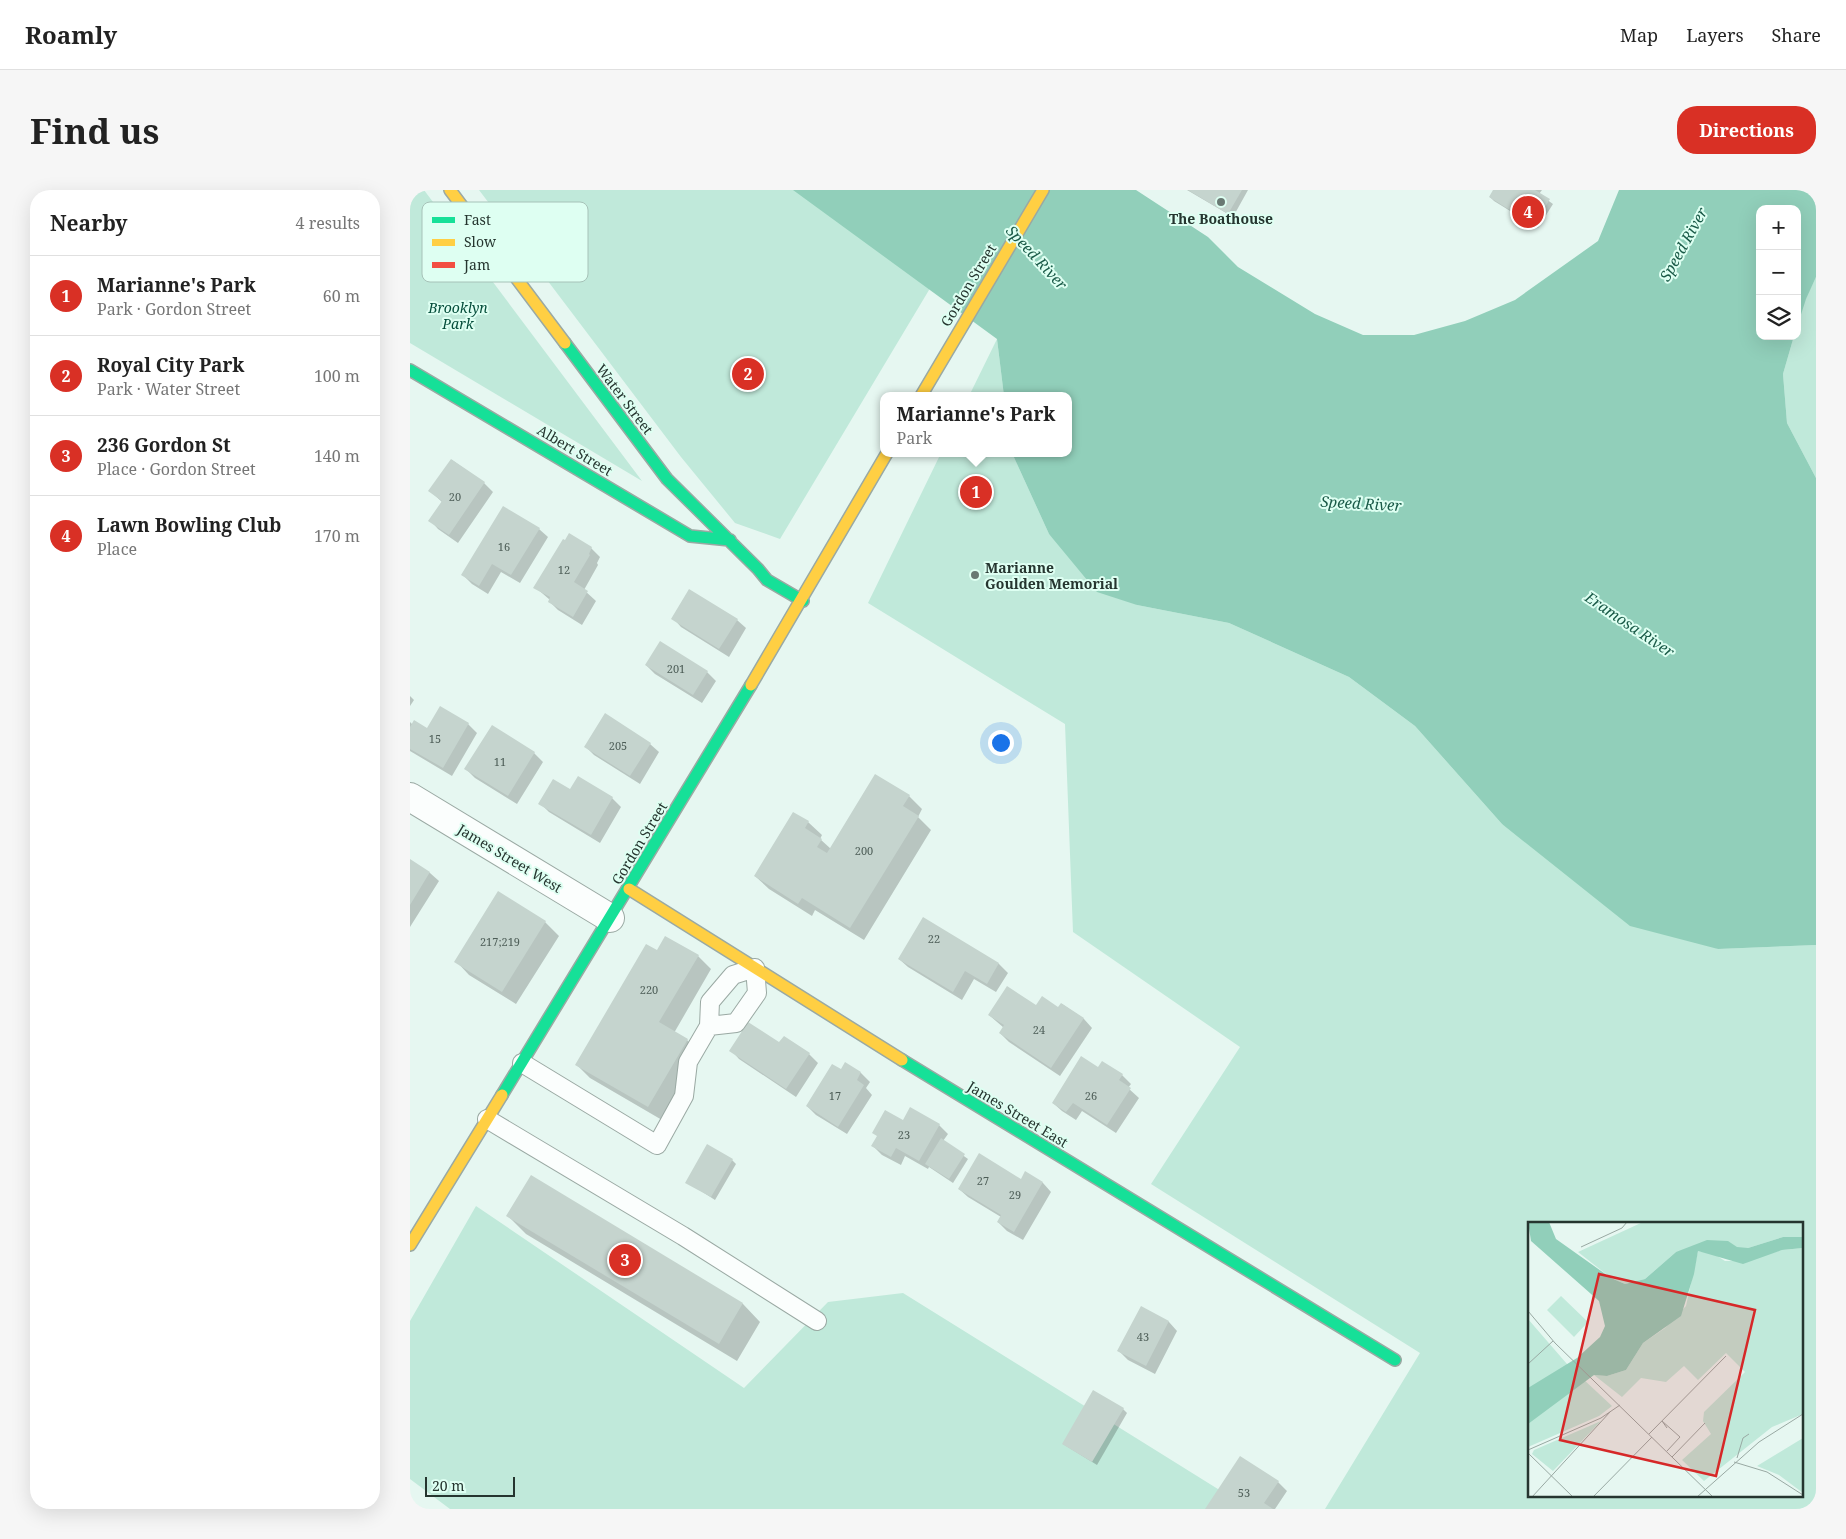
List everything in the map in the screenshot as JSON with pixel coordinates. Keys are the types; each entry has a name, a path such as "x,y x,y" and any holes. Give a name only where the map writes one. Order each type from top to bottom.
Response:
{"street":[{"name":"Water Street","path":"450,190 459,202"},
{"name":"Gordon Street","path":"922,392 1043,190"},
{"name":"Water Street","path":"519,282 667,479 730,540 767,580 803,601"},
{"name":"Albert Street","path":"410,370 690,536 730,540"},
{"name":"Gordon Street","path":"410,1245 803,601 886,457"},
{"name":"James Street West","path":"410,797 610,918"},
{"name":"James Street East","path":"629,889 853,1031 1395,1360"}],"lane":[{"path":"522,1063 657,1145 684,1096 688,1062 709,1026 710,1002 733,975 755,968 758,993 736,1023 709,1026"},
{"path":"487,1119 683,1236 817,1321"}],"green space":[{"name":"Brooklyn Park","path":"410,190 424,190 433,202 422,202 422,282 493,282 642,481 410,343"},
{"path":"479,190 986,190 929,290 780,539 735,523 681,457 549,282 588,282 588,202 488,202"},
{"path":"1816,277 1816,478 1787,423 1783,374 1793,340 1801,340 1801,312"},
{"path":"997,339 1004,392 971,392"},
{"path":"939,457 1014,457 1049,534 1137,605 1229,623 1349,677 1415,726 1502,824 1718,949 1816,945 1816,1509 1325,1509 1420,1353 1151,1184 1240,1047 1073,932 1065,724 868,603"},
{"path":"476,1206 744,1388 828,1302 903,1293 1250,1509 450,1509 410,1479 410,1321"}],"water":[{"path":"793,190 1136,190 1208,237 1238,267 1315,314 1363,335 1414,335 1465,321 1515,300 1598,241 1619,190 1816,190 1816,277 1801,315 1801,205 1756,205 1756,340 1793,340 1783,374 1787,423 1816,478 1816,945 1718,949 1630,926 1502,824 1415,726 1349,677 1229,623 1137,605 1097,592 1049,534 1014,457 1072,457 1072,392 1004,392 997,339"}],"building":[{"name":"The Boathouse","path":"1188,190 1242,190 1228,214"},
{"path":"1493,190 1535,190 1550,199 1534,225 1489,197"},
{"path":"451,459 485,482 449,535 428,521 442,501 428,491"},
{"path":"503,506 540,528 511,575 492,564 479,586 461,575"},
{"path":"569,533 592,547 590,555 574,582 588,591 573,617 548,602 550,597 533,588 563,539 565,540"},
{"path":"689,589 738,619 719,649 671,619"},
{"path":"660,641 708,671 693,695 645,665"},
{"path":"440,706 469,723 443,768 410,749 410,727 414,720 427,728"},
{"path":"605,713 651,743 630,776 584,747"},
{"path":"492,725 535,752 508,796 464,769"},
{"path":"875,774 910,795 903,806 919,816 850,928 802,898 798,904 754,876 793,812 809,821 805,828 822,839 817,847 827,853"},
{"path":"578,776 613,797 591,835 538,804 553,779 570,789"},
{"path":"410,859 430,872 410,905"},
{"path":"498,891 546,921 502,992 454,962"},
{"path":"923,917 999,963 987,984 965,971 953,992 898,959"},
{"path":"665,936 699,955 659,1022 688,1039 648,1107 575,1065 646,944 657,950"},
{"path":"1007,986 1036,1005 1042,996 1058,1007 1061,1003 1084,1018 1051,1068 999,1033 1004,1025 988,1015"},
{"path":"748,1022 779,1042 784,1036 810,1053 786,1089 729,1051"},
{"path":"1081,1056 1098,1067 1102,1061 1123,1074 1119,1080 1131,1088 1107,1125 1073,1103 1066,1112 1052,1103"},
{"path":"845,1062 861,1072 857,1080 864,1085 838,1127 806,1106 832,1064 841,1069"},
{"path":"910,1107 940,1124 919,1161 896,1148 891,1157 871,1146 877,1136 872,1133 885,1110 903,1120"},
{"path":"941,1138 965,1154 949,1179 925,1164"},
{"path":"707,1144 733,1159 711,1197 685,1183"},
{"path":"979,1153 1021,1179 1025,1171 1043,1182 1014,1232 997,1222 1001,1215 958,1189"},
{"path":"531,1175 743,1303 719,1344 506,1216"},
{"path":"1141,1306 1169,1321 1146,1366 1117,1351"},
{"path":"1093,1390 1124,1408 1092,1462 1062,1444"},
{"path":"1240,1456 1279,1481 1264,1503 1273,1509 1205,1509"}],"traffic: fast":[{"path":"565,343 667,479 767,580 803,601"},
{"path":"410,370 690,536 730,540"},
{"path":"502,1095 751,685"},
{"path":"902,1060 1395,1360"}],"traffic: slow":[{"path":"450,190 459,202"},
{"path":"923,392 1043,190"},
{"path":"519,282 565,343"},
{"path":"751,685 885,457"},
{"path":"629,889 902,1060"},
{"path":"410,1245 502,1095"}],"place":[{"name":"The Boathouse","path":"1221,202"},
{"name":"Lawn Bowling Club","path":"1528,212"},
{"name":"Royal City Park","path":"748,374"},
{"name":"Marianne's Park","path":"976,492"},
{"name":"Marianne Goulden Memorial","path":"975,575"},
{"name":"236 Gordon St","path":"625,1260"}],"water label":[{"name":"Speed River","path":"1683,244"},
{"name":"Speed River","path":"1037,257"},
{"name":"Speed River","path":"1361,503"},
{"name":"Eramosa River","path":"1630,624"}]}
